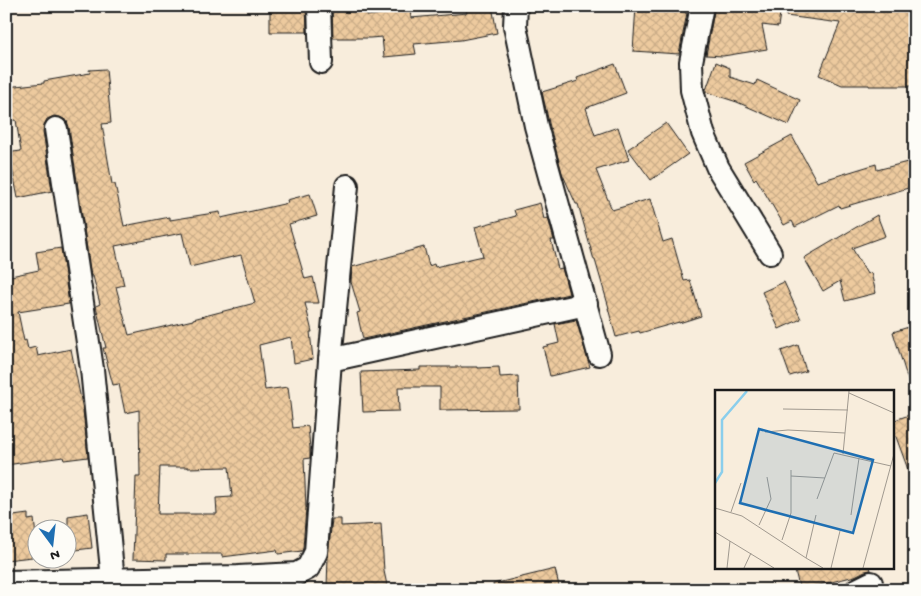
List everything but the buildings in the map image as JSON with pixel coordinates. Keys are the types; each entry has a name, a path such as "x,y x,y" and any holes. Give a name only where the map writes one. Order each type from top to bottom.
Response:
{"street":[{"path":"319,6 321,62"},
{"path":"516,6 515,26 536,126 599,354"},
{"path":"702,6 691,62 692,90 703,133 718,168 770,253"},
{"path":"56,129 92,369 113,580"},
{"path":"6,582 113,580 239,584 297,574 308,568 316,552 330,360 348,186"},
{"path":"330,360 586,304"}]}
